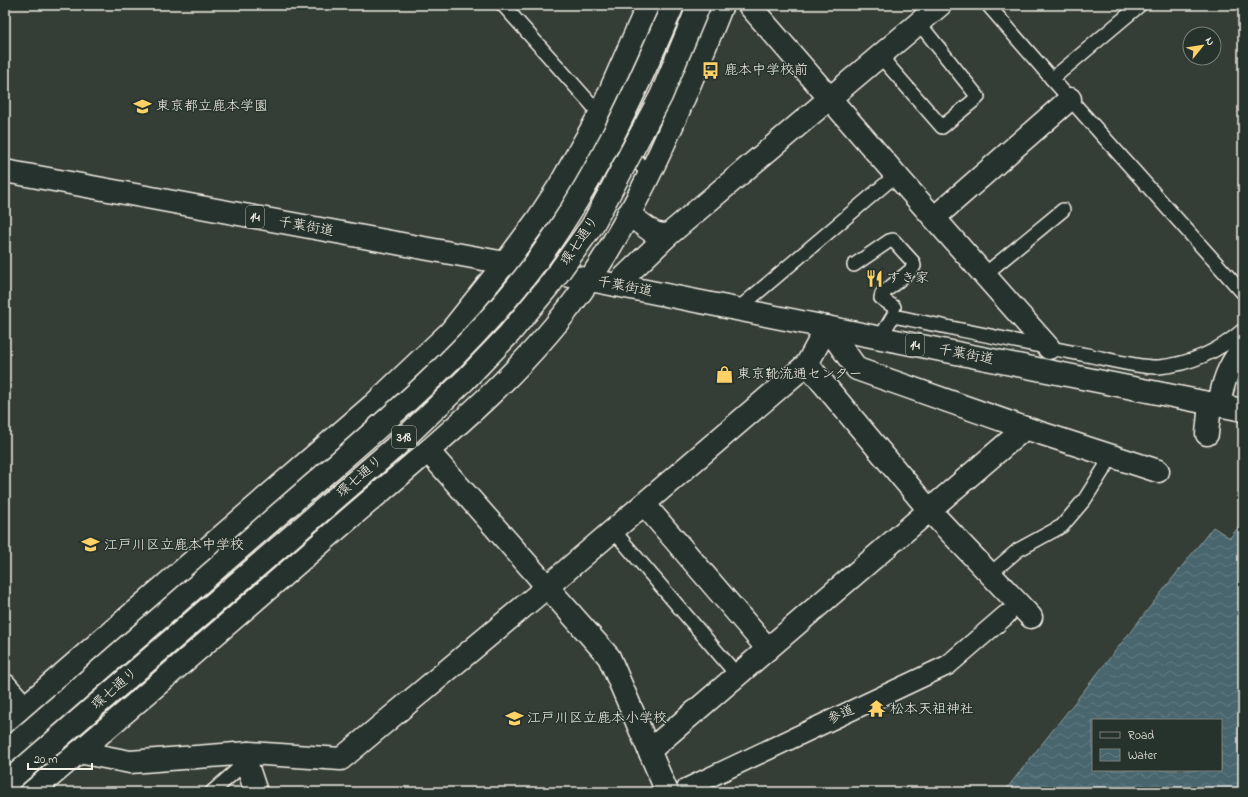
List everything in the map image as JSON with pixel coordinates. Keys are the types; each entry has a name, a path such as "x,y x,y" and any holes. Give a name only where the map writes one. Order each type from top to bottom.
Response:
{"main road":[{"path":"5,724 374,404 450,332 505,263 537,220 560,185 600,114 648,5"},
{"name":"環七通り","path":"5,753 378,428 448,363 490,317 535,263 571,213 636,91 673,5"},
{"name":"環七通り","path":"5,784 395,447 509,334 551,283 592,226 661,96 699,5"},
{"path":"32,792 478,407 514,371 589,281 611,246 681,108 722,5"},
{"path":"749,5 896,175 1049,348"},
{"path":"616,285 667,236 940,5"},
{"path":"934,218 1070,99"},
{"name":"千葉街道","path":"5,171 505,263 880,338 1217,398 1242,410"},
{"path":"628,214 654,233 667,236"},
{"path":"79,752 130,762 247,758 341,759 547,587 807,364 827,327 857,369 1025,428 1158,471"},
{"path":"1207,434 1217,398 1232,362 1243,348"},
{"path":"807,364 930,511 1032,617"},
{"path":"1217,398 1243,379"},
{"path":"649,751 1025,428"},
{"path":"428,450 609,657 649,751 677,790"},
{"path":"644,504 768,649"},
{"path":"5,685 25,708"},
{"path":"247,758 256,792"}],"street":[{"name":"参道","path":"677,790 948,665 1006,615"}],"lane":[{"path":"503,5 600,114 648,174"},
{"path":"988,5 1052,80 1243,293"},
{"path":"1052,80 1140,5"},
{"path":"880,56 942,127 978,97 919,23"},
{"path":"738,309 896,175"},
{"path":"984,275 1063,210"},
{"path":"854,265 889,241 893,240 913,262 914,266 882,294 881,298 894,307"},
{"path":"880,338 893,316 1049,348 1157,367 1194,360 1232,339 1243,330"},
{"path":"990,574 1018,550 1062,526 1085,499 1112,456"},
{"path":"613,530 737,675"},
{"path":"212,792 247,758"}],"water":[{"path":"1243,521 1243,792 1004,792 1213,527 1230,538"}],"place":[{"name":"鹿本中学校前","path":"711,70"},
{"name":"東京都立鹿本学園","path":"143,106"},
{"name":"すき家","path":"874,278"},
{"name":"東京靴流通センター","path":"724,374"},
{"name":"江戸川区立鹿本中学校","path":"91,545"},
{"name":"松本天祖神社","path":"877,709"},
{"name":"江戸川区立鹿本小学校","path":"514,718"}]}
